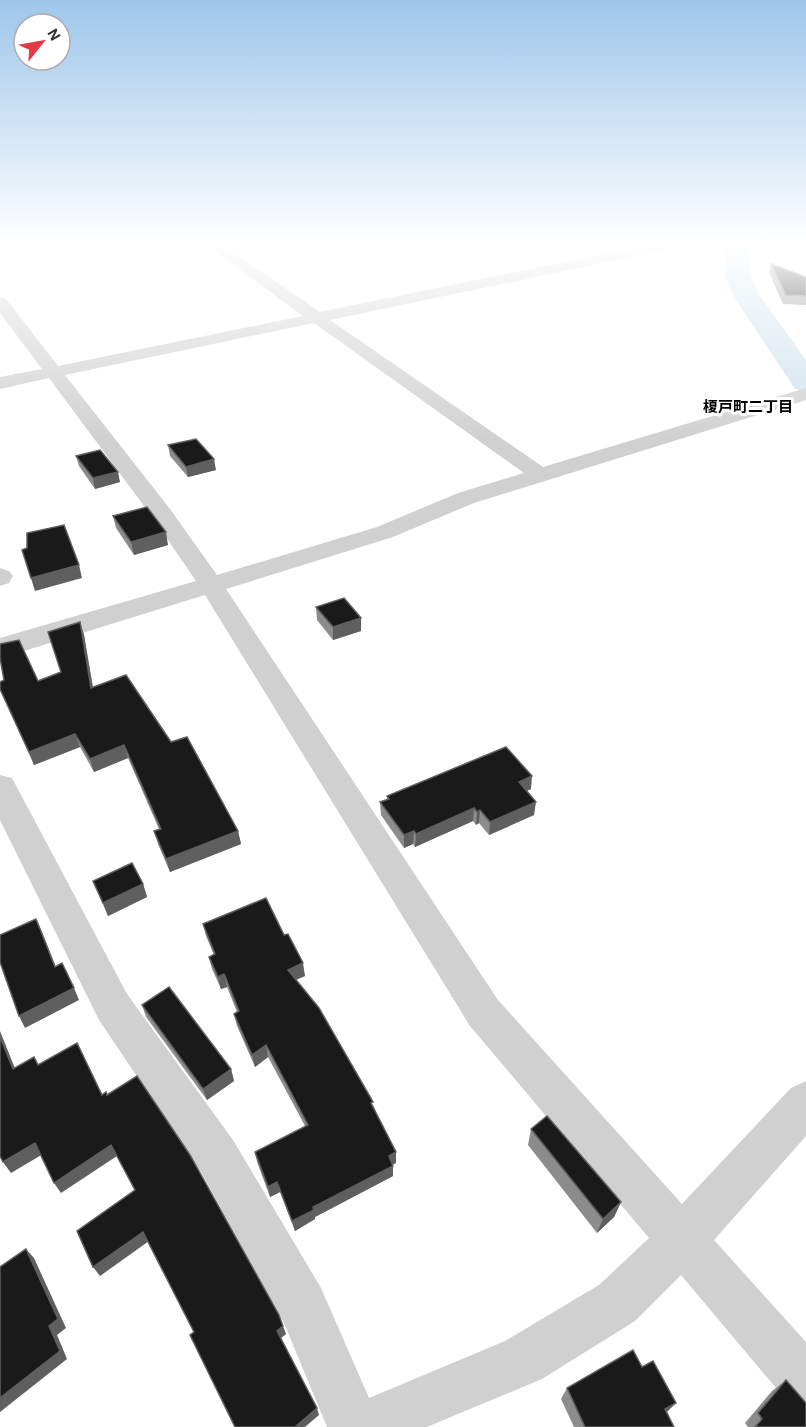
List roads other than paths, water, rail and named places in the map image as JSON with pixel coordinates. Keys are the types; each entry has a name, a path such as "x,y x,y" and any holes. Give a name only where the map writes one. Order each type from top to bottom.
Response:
{"street":[{"path":"4,308 162,514 212,586 484,1013 806,1382"},
{"path":"300,308 540,475"},
{"path":"0,383 370,308"},
{"path":"0,647 14,645 212,586 385,532 466,498 801,396"},
{"path":"0,787 112,1007 217,1156 303,1306 354,1427"},
{"path":"370,1427 411,1406 523,1360 617,1303 683,1239 806,1103"}],"waterway":[{"path":"754,308 806,382"}],"district":[{"name":"榎戸町二丁目","path":"748,407"}]}
